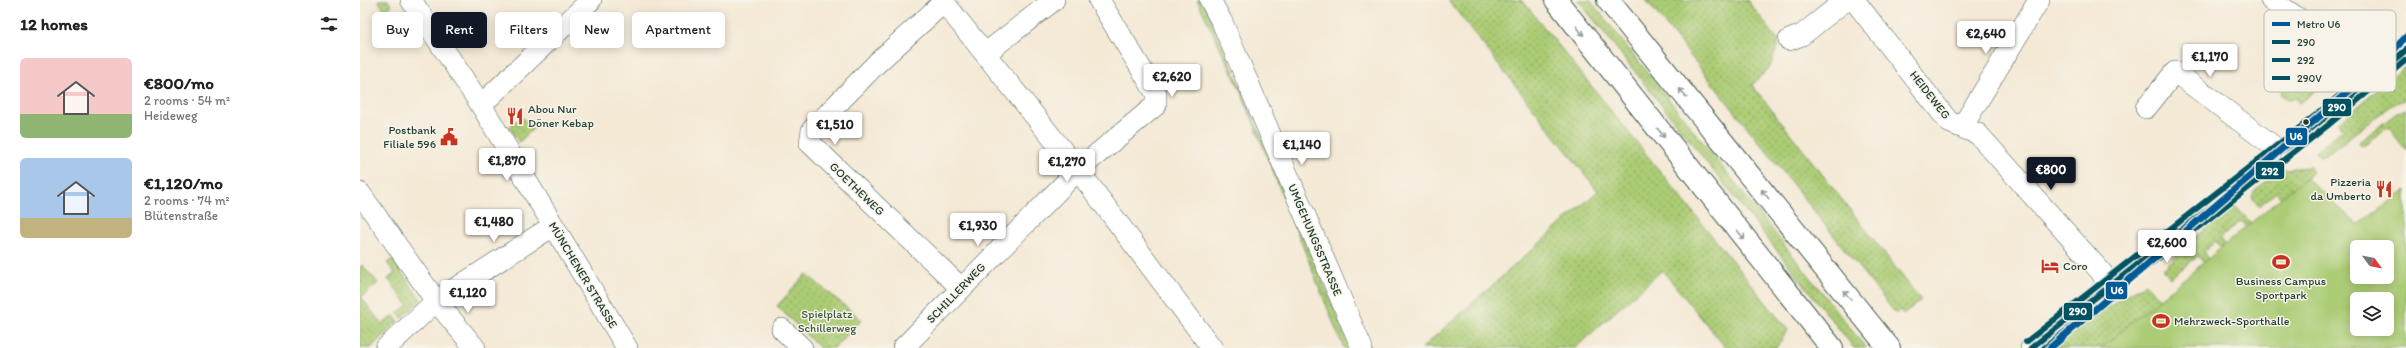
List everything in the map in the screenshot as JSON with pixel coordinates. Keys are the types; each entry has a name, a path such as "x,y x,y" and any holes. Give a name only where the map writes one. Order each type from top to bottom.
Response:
{"highway":[{"path":"1556,0 1832,348"},
{"path":"1608,0 1889,348"}],"street":[{"name":"MÜNCHENER STRASSE","path":"411,0 481,105 627,348"},
{"path":"986,53 1054,0"},
{"name":"SCHILLERWEG","path":"903,348 1078,170 1156,105 1156,93 1099,0"},
{"name":"UMGEHUNGSSTRASSE","path":"1210,0 1225,29 1362,348"},
{"path":"1789,40 1802,35 1846,0"},
{"name":"HEIDEWEG","path":"1854,0 1949,122 1978,134 2000,156 2102,273 2108,288"},
{"path":"1962,127 2040,0"},
{"path":"2271,0 2286,10"},
{"path":"943,1 1078,170 1212,348"},
{"name":"GOETHEWEG","path":"943,1 877,63 812,130 810,143 961,288"},
{"path":"481,105 585,2"},
{"path":"2396,59 2406,50"},
{"path":"2146,108 2175,72 2281,152"},
{"path":"2031,348 2356,92"},
{"path":"360,193 436,300 475,348"},
{"path":"386,348 436,300 554,226"},
{"path":"782,329 802,348"}],"green space":[{"path":"378,0 388,0 391,6 385,11"},
{"path":"1197,0 1203,0 1309,247 1350,348 1344,348 1240,89"},
{"path":"1448,0 1522,0 1788,330 1776,348 1726,348 1662,270 1575,348 1422,348 1598,191"},
{"path":"1578,0 1590,0 1866,348 1854,348"},
{"path":"1646,0 1747,0 1779,41 1770,67 1752,85 1921,300 1903,314 1900,310 1896,314"},
{"path":"2406,66 2406,99 2390,106 2325,156 2319,156 2316,151 2343,129 2338,123 2375,92 2396,92 2396,74"},
{"path":"2281,92 2314,92 2300,103 2296,98 2290,100 2280,94"},
{"path":"2406,109 2406,150 2388,127 2362,146 2359,142 2398,112"},
{"path":"522,117 534,128 519,142 509,127"},
{"path":"2310,167 2312,172 2281,198 2276,192 2259,206 2252,198 2254,191 2282,169"},
{"name":"Business Campus Sportpark","path":"2306,177 2358,225 2406,190 2406,348 2101,348"},
{"path":"2235,206 2251,223 2247,227 2241,221 2220,238 2227,247 2223,250 2216,241 2203,252 2209,261 2205,264 2198,256 2170,278 2163,269 2195,237"},
{"path":"392,259 421,300 402,318 397,313 408,305 388,279 395,273 387,263"},
{"path":"362,265 378,283 361,297 382,324 394,316 398,321 371,348 360,348 360,267"},
{"name":"Spielplatz Schillerweg","path":"806,274 862,320 834,348 820,348 777,306"},
{"path":"2145,284 2164,303 2122,348 2052,348 2098,312"}],"metro line":[{"name":"U6","path":"2396,47 2406,37"},
{"name":"U6","path":"2050,348 2348,92"}],"transit line":[{"name":"290V","path":"2396,48 2401,44"},
{"name":"290","path":"2396,58 2406,50"},
{"name":"292","path":"2396,68 2406,60"},
{"name":"290V","path":"2026,342 2343,92"},
{"name":"290","path":"2031,348 2356,92"},
{"name":"292","path":"2044,348 2327,126 2368,92"}],"place":[{"name":"Abou Nur Döner Kebap","path":"515,116"},
{"name":"Postbank Filiale 596","path":"449,137"},
{"name":"Pizzeria da Umberto","path":"2384,189"},
{"name":"Business Campus Sportpark","path":"2281,262"},
{"name":"Coro","path":"2050,266"},
{"name":"Mehrzweck-Sporthalle","path":"2161,321"}]}
